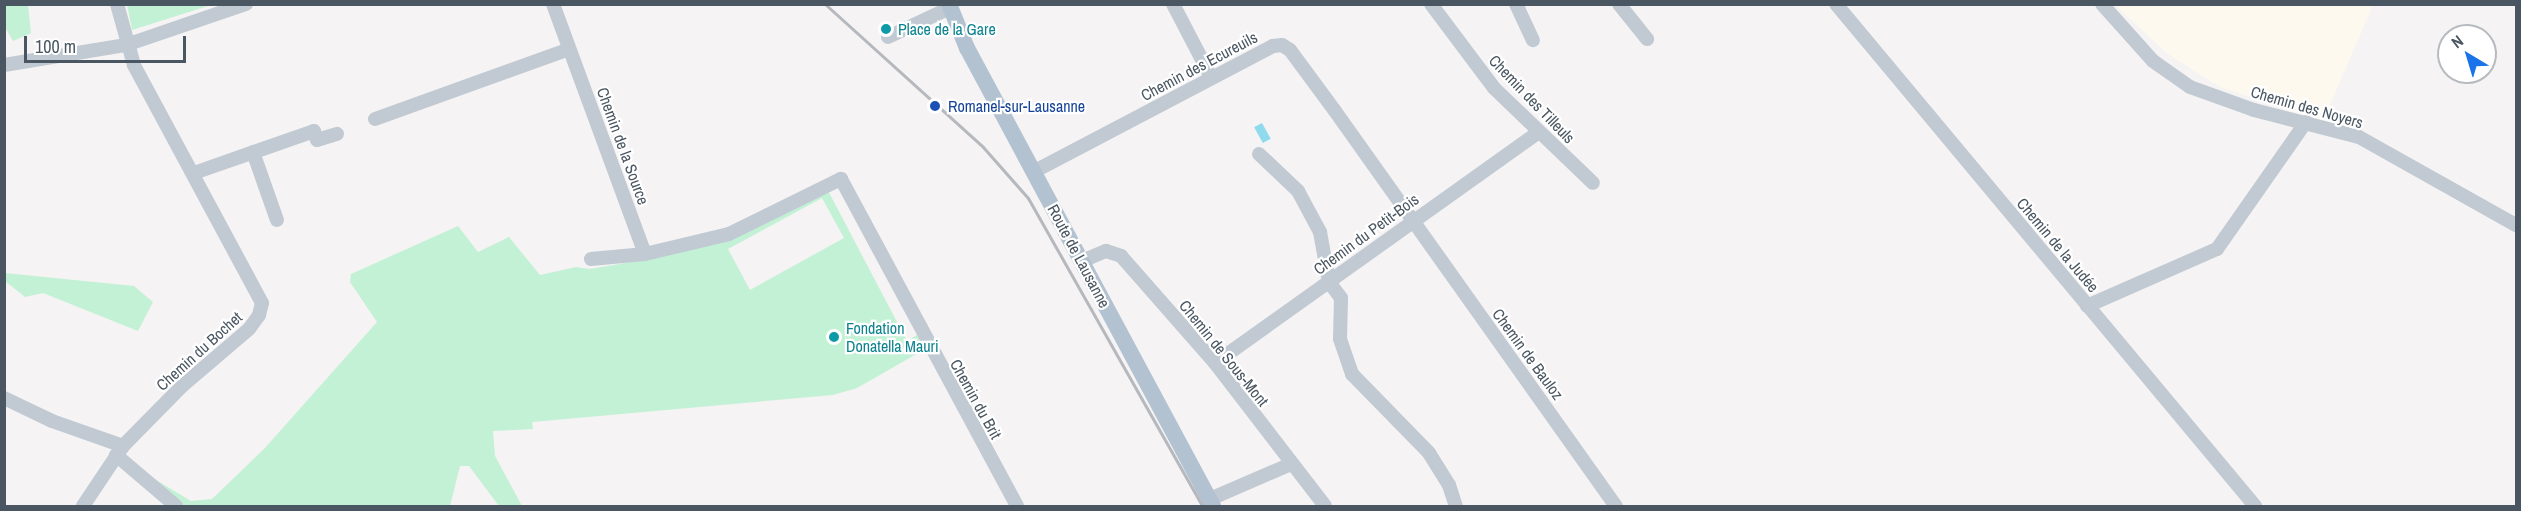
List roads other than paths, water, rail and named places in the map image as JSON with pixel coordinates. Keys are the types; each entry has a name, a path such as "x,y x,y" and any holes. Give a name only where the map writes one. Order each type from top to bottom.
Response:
{"main road":[{"name":"Route de Lausanne","path":"949,6 967,48 1212,503"}],"street":[{"name":"Chemin du Bochet","path":"83,507 119,451 181,387 249,329 259,315 262,303 126,45 117,4"},
{"path":"4,65 126,45 246,4"},
{"name":"Chemin de la Source","path":"553,4 645,254"},
{"path":"1173,4 1211,78"},
{"name":"Chemin des Tilleuls","path":"1431,4 1494,88 1537,133 1593,183"},
{"path":"1516,4 1533,40"},
{"path":"1619,4 1647,39"},
{"name":"Chemin de la Judée","path":"1836,4 2255,507"},
{"name":"Chemin des Noyers","path":"2103,4 2146,54 2179,80 2254,110 2359,137 2517,225"},
{"path":"888,37 949,6"},
{"name":"Chemin des Ecureuils","path":"1033,172 1273,46 1290,50 1411,222"},
{"path":"375,119 569,49"},
{"path":"2087,306 2217,249 2306,122"},
{"path":"194,173 314,131 317,140 337,134"},
{"name":"Chemin du Petit-Bois","path":"1215,363 1537,133"},
{"path":"253,152 277,220"},
{"path":"1259,154 1298,190 1312,214 1322,238 1329,282 1341,298 1340,339 1352,374 1366,392 1429,453 1449,485 1456,507"},
{"name":"Chemin du Brit","path":"645,254 729,234 841,178 1017,507"},
{"name":"Chemin de Bauloz","path":"1411,222 1616,507"},
{"name":"Chemin de Sous-Mont","path":"1082,261 1106,251 1121,256 1215,363 1325,507"},
{"path":"591,259 645,254"},
{"path":"4,398 119,451 176,507"},
{"path":"1212,503 1291,464"}],"water":[{"path":"1262,123 1271,139 1263,143 1254,127"}],"railway":[{"path":"825,4 983,147 1028,198 1202,506"}],"place":[{"name":"Place de la Gare","path":"886,29"},
{"name":"Romanel-sur-Lausanne","path":"935,106"},
{"name":"Fondation Donatella Mauri","path":"834,337"}]}
